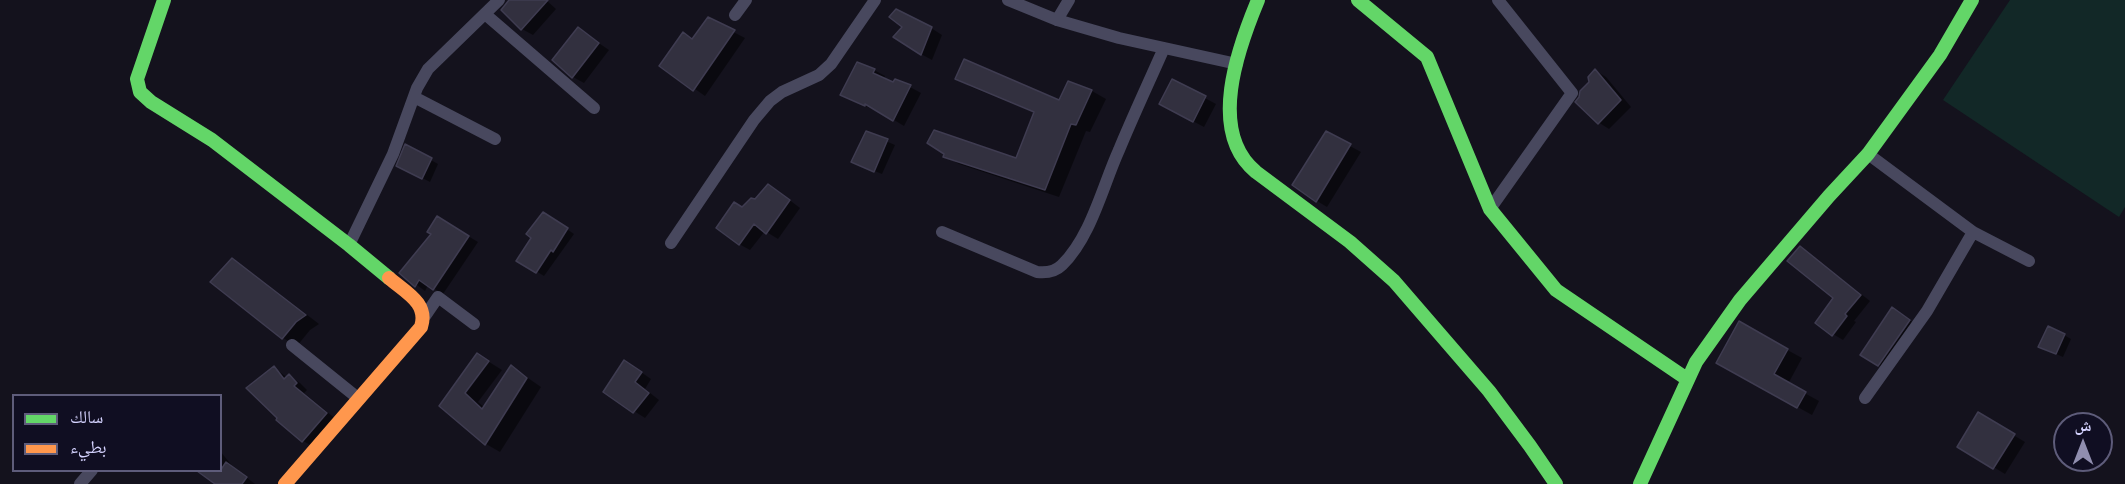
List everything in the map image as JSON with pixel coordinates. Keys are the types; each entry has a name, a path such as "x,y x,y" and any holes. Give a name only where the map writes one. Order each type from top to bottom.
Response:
{"street":[{"path":"164,0 137,79 140,92 151,102 212,140 349,245 416,301 425,316"},
{"path":"349,245 393,154 417,88 428,69 499,0"},
{"path":"735,15 746,0"},
{"path":"671,243 754,120 782,92 819,75 831,64 875,0"},
{"path":"1008,0 1057,20 1119,38 1237,64"},
{"path":"1057,20 1069,0"},
{"path":"1258,0 1249,19 1237,64 1231,99 1229,125 1239,156 1256,172 1361,251 1407,294 1498,399 1556,484"},
{"path":"1358,0 1427,57 1490,210 1556,290 1688,379"},
{"path":"1490,210 1572,93 1498,0"},
{"path":"1640,484 1696,362 1740,300 1868,154 1940,55 1972,0"},
{"path":"485,14 594,108"},
{"path":"942,232 1036,272 1044,273 1057,269 1072,253 1088,225 1164,48"},
{"path":"414,97 495,140"},
{"path":"1868,154 1973,232 2029,261"},
{"path":"1865,398 1927,311 1973,232"},
{"path":"285,484 421,327 425,316 438,297 474,324"},
{"path":"292,345 359,399"},
{"path":"80,484 91,472"}],"green space":[{"path":"2010,0 2125,0 2125,207 2119,217 1943,100"}],"building":[{"path":"509,0 548,0 521,30 501,10"},
{"path":"896,9 932,27 921,55 893,37 902,27 889,17"},
{"path":"708,17 735,30 693,91 659,66 683,32 692,39"},
{"path":"578,27 599,43 572,78 552,60"},
{"path":"964,59 1059,100 1068,81 1092,90 1076,125 1071,124 1045,190 943,157 944,154 927,143 934,130 1016,158 1034,112 955,79"},
{"path":"857,62 875,69 873,73 893,82 895,79 911,85 893,121 865,104 865,106 840,95"},
{"path":"1595,69 1621,100 1598,124 1575,102 1580,91 1589,82 1588,77"},
{"path":"1172,79 1206,96 1193,122 1159,104"},
{"path":"866,131 888,139 874,172 851,162"},
{"path":"1326,131 1351,144 1316,202 1292,185"},
{"path":"405,144 432,158 422,179 396,166"},
{"path":"768,184 790,200 766,234 754,224 739,245 716,228 734,202 742,207 751,198 755,199"},
{"path":"543,212 568,228 536,273 516,261 531,238 526,234"},
{"path":"437,216 469,236 433,290 419,280 415,287 399,273 431,234 427,232"},
{"path":"1800,246 1861,295 1845,314 1847,316 1832,336 1815,323 1833,298 1787,261"},
{"path":"232,258 306,315 296,322 282,339 210,282"},
{"path":"1892,307 1910,320 1878,366 1860,355"},
{"path":"1739,321 1788,349 1774,374 1806,392 1797,408 1716,363"},
{"path":"2048,326 2065,334 2056,354 2038,347"},
{"path":"477,353 489,361 465,393 482,409 511,365 527,378 485,445 439,406"},
{"path":"624,360 642,372 635,382 649,393 633,413 603,392"},
{"path":"274,366 284,379 289,374 297,383 294,386 327,413 302,442 276,420 277,418 246,388"},
{"path":"1978,412 2015,434 1993,469 1957,447"},
{"path":"226,462 247,477 242,484 215,484 198,472 222,472"}],"traffic: fast":[{"path":"164,0 137,79 140,92 151,102 212,140 389,278"},
{"path":"1258,0 1242,42 1231,89 1230,113 1233,135 1241,155 1256,172 1350,242 1394,281 1489,391 1556,484"},
{"path":"1358,0 1427,57 1490,209 1556,290 1687,379"},
{"path":"1640,484 1696,362 1740,300 1868,154 1940,55 1972,0"}],"traffic: slow":[{"path":"285,484 421,327 423,319 419,305 389,278"}]}
